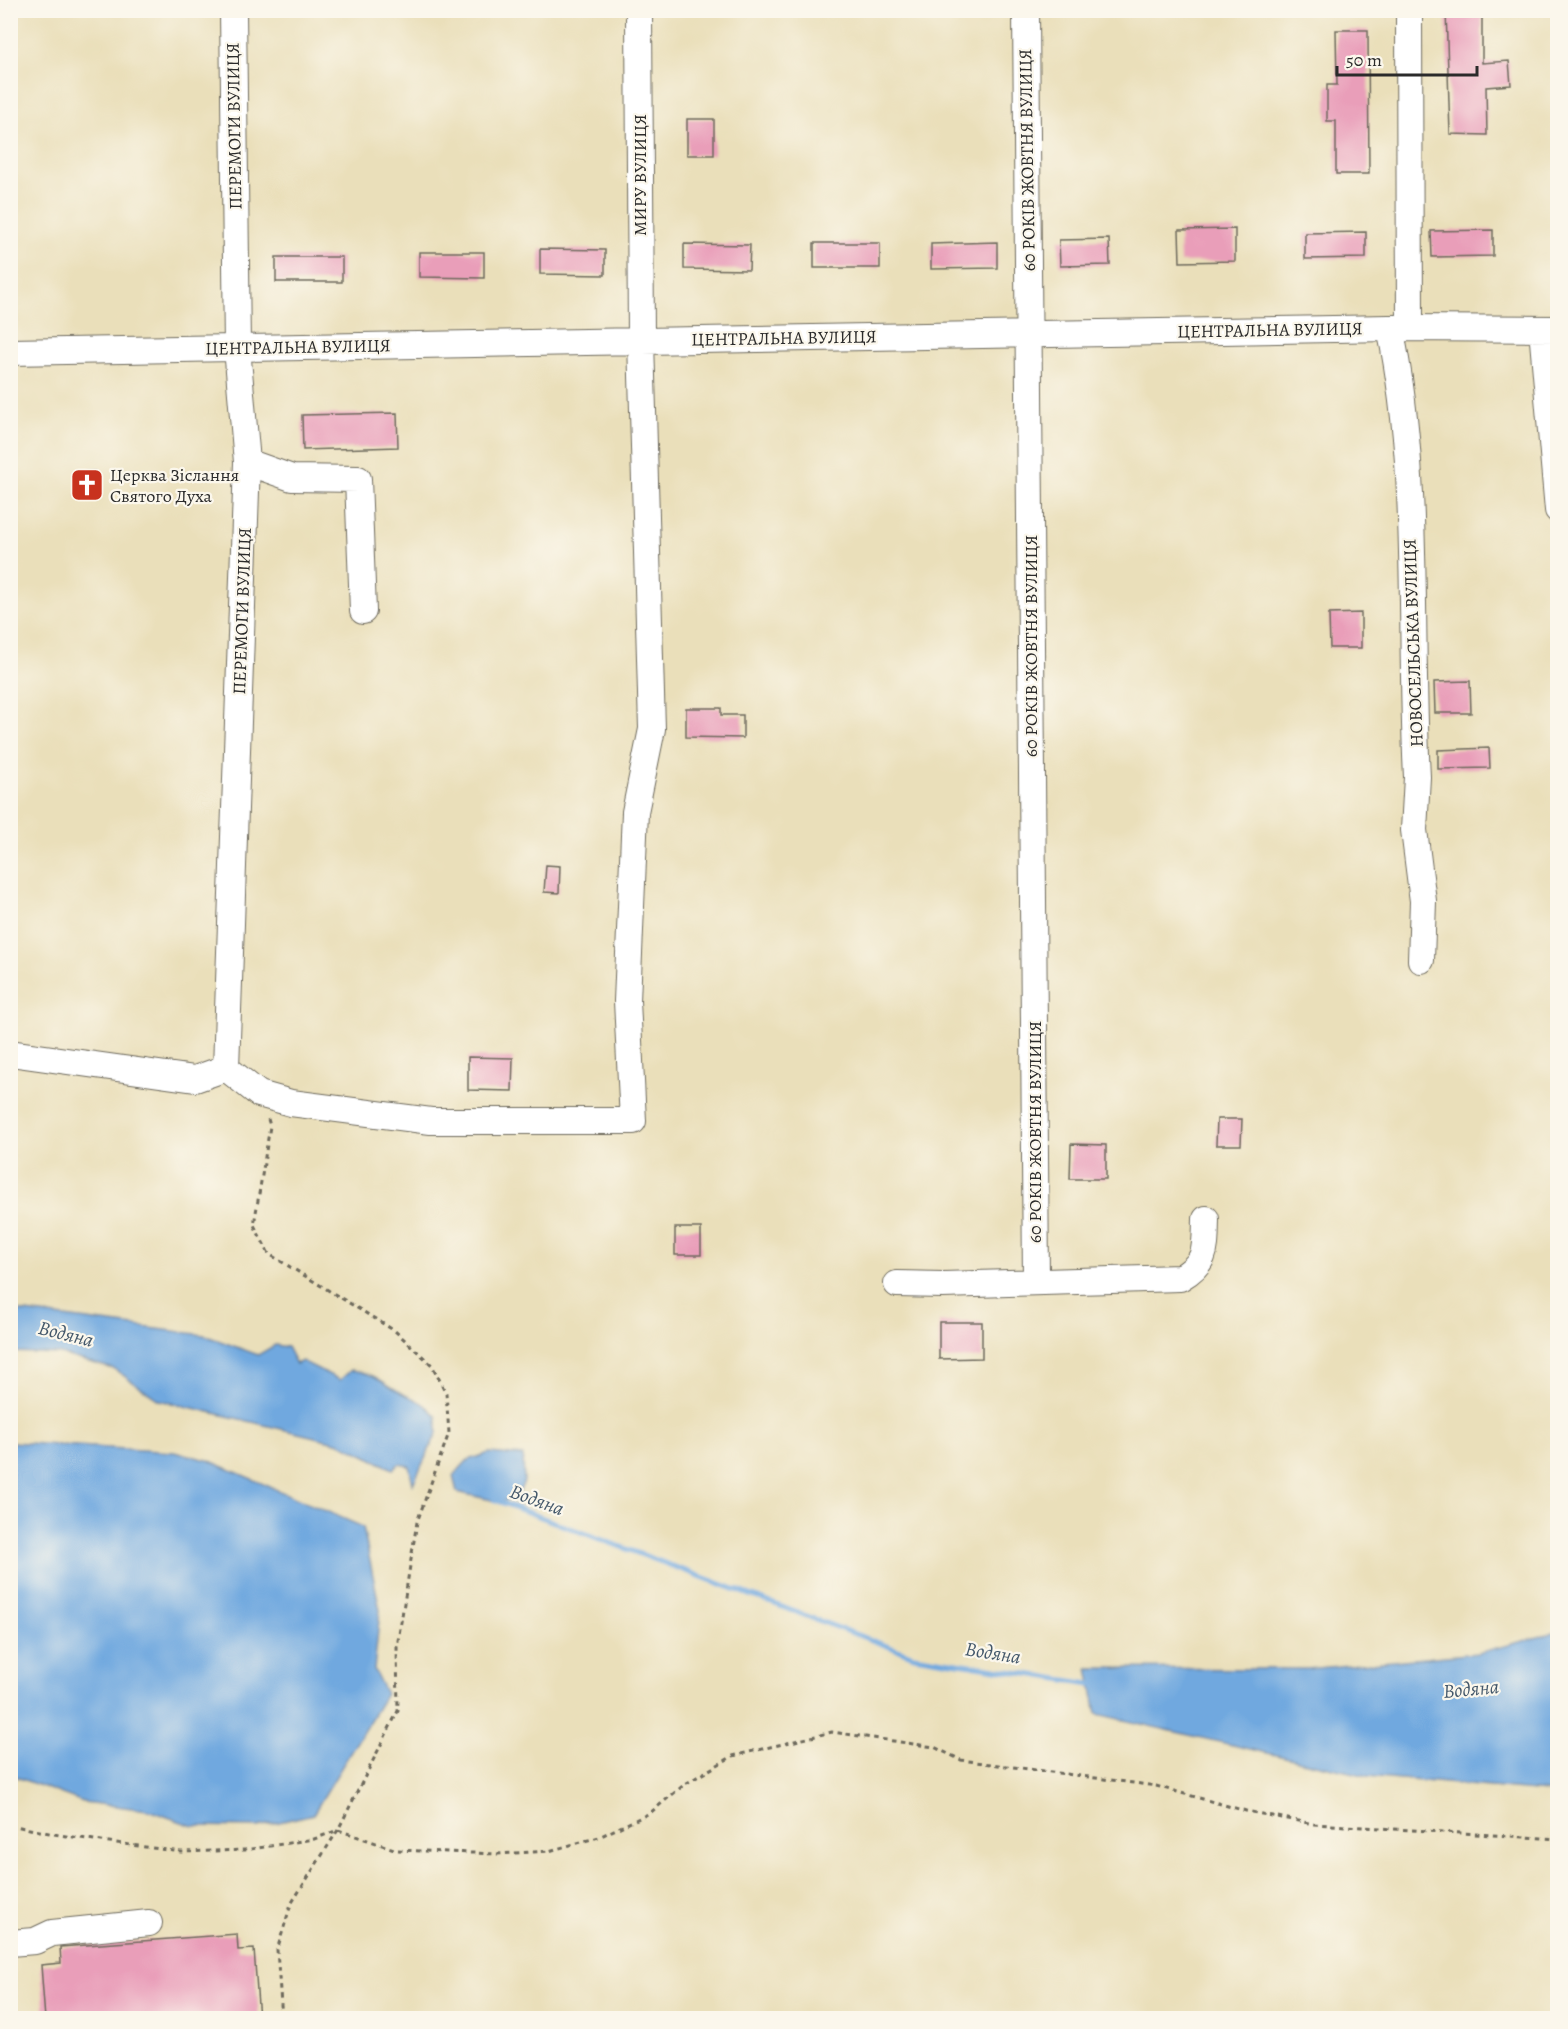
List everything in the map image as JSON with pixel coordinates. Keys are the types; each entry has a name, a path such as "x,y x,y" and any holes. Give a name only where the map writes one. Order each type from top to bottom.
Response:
{"street":[{"name":"ПЕРЕМОГИ ВУЛИЦЯ","path":"226,1068 247,462 237,348 233,10"},
{"name":"МИРУ ВУЛИЦЯ","path":"260,1094 291,1103 431,1121 633,1121 627,1001 634,824 652,729 641,340 639,10"},
{"name":"60 РОКІВ ЖОВТНЯ ВУЛИЦЯ","path":"1026,10 1036,1282"},
{"name":"НОВОСЕЛЬСЬКА ВУЛИЦЯ","path":"1409,10 1400,328 1401,380 1408,452 1417,777 1414,830 1423,901 1421,960"},
{"name":"ЦЕНТРАЛЬНА ВУЛИЦЯ","path":"10,352 1400,328 1550,329"},
{"path":"1550,329 1557,510"},
{"path":"247,462 292,478 358,479 363,611"},
{"path":"10,1053 195,1079 226,1068 260,1094"},
{"path":"897,1284 943,1286 1180,1278 1194,1271 1204,1256 1206,1220"},
{"path":"10,1943 35,1941 52,1933 149,1923"}],"path":[{"path":"260,1094 270,1126 254,1225 269,1254 395,1331 432,1365 446,1393 449,1432 417,1522 397,1647 398,1711 338,1830 291,1904 277,1950 282,2019"},
{"path":"10,1825 59,1835 181,1852 245,1850 314,1839 338,1830 398,1850 497,1854 549,1851 599,1837 650,1814 685,1784 733,1756 832,1732 934,1747 961,1760 1156,1786 1246,1811 1314,1824 1557,1839"}],"water":[{"path":"10,1310 204,1335 258,1355 275,1345 287,1347 296,1364 302,1361 340,1380 351,1370 365,1373 418,1401 437,1417 437,1433 413,1484 409,1466 399,1464 393,1469 340,1443 159,1400 114,1369 60,1354 11,1352"},
{"path":"11,1442 174,1452 208,1460 363,1527 380,1610 374,1670 386,1694 313,1814 258,1827 193,1826 148,1810 83,1802 11,1775"},
{"path":"489,1453 523,1456 524,1481 518,1495 500,1502 457,1492 453,1476 468,1460"},
{"path":"1557,1632 1557,1793 1367,1776 1097,1714 1088,1668 1307,1669 1478,1653"}],"building":[{"path":"1446,10 1482,10 1482,63 1509,61 1511,85 1486,87 1487,135 1450,134"},
{"path":"1336,30 1368,30 1369,174 1336,174 1336,121 1327,121 1327,85 1337,85"},
{"path":"687,119 714,119 714,155 687,155"},
{"path":"1235,229 1235,261 1180,262 1179,230"},
{"path":"1493,230 1493,256 1432,257 1431,231"},
{"path":"1366,232 1366,258 1305,259 1305,233"},
{"path":"1109,239 1110,265 1060,266 1059,240"},
{"path":"997,242 997,268 931,269 931,244"},
{"path":"814,243 880,243 880,268 814,268"},
{"path":"684,244 750,245 749,270 684,269"},
{"path":"540,249 605,250 605,275 540,274"},
{"path":"419,252 484,252 484,278 419,277"},
{"path":"276,257 342,257 342,282 276,282"},
{"path":"397,413 398,447 303,450 302,415"},
{"name":"Церква Зіслання Святого Духа","path":"94,471 95,497 77,498 77,472"},
{"path":"1361,613 1361,648 1330,648 1329,614"},
{"path":"1470,681 1471,713 1435,713 1434,682"},
{"path":"686,708 721,708 721,715 743,715 743,738 686,737"},
{"path":"1489,748 1490,768 1438,769 1438,750"},
{"path":"546,865 560,866 559,893 544,892"},
{"path":"468,1057 513,1058 512,1091 468,1090"},
{"path":"1217,1119 1242,1119 1241,1145 1216,1145"},
{"path":"1071,1144 1106,1145 1106,1179 1070,1179"},
{"path":"675,1228 701,1228 701,1255 675,1255"},
{"path":"939,1322 982,1322 982,1358 939,1359"},
{"path":"237,1934 238,1950 254,1949 259,2019 45,2019 41,1965 61,1963 60,1947"}],"waterway":[{"name":"Водяна","path":"495,1500 914,1656 1097,1685"}],"place":[{"name":"Церква Зіслання Святого Духа","path":"87,485"}]}
